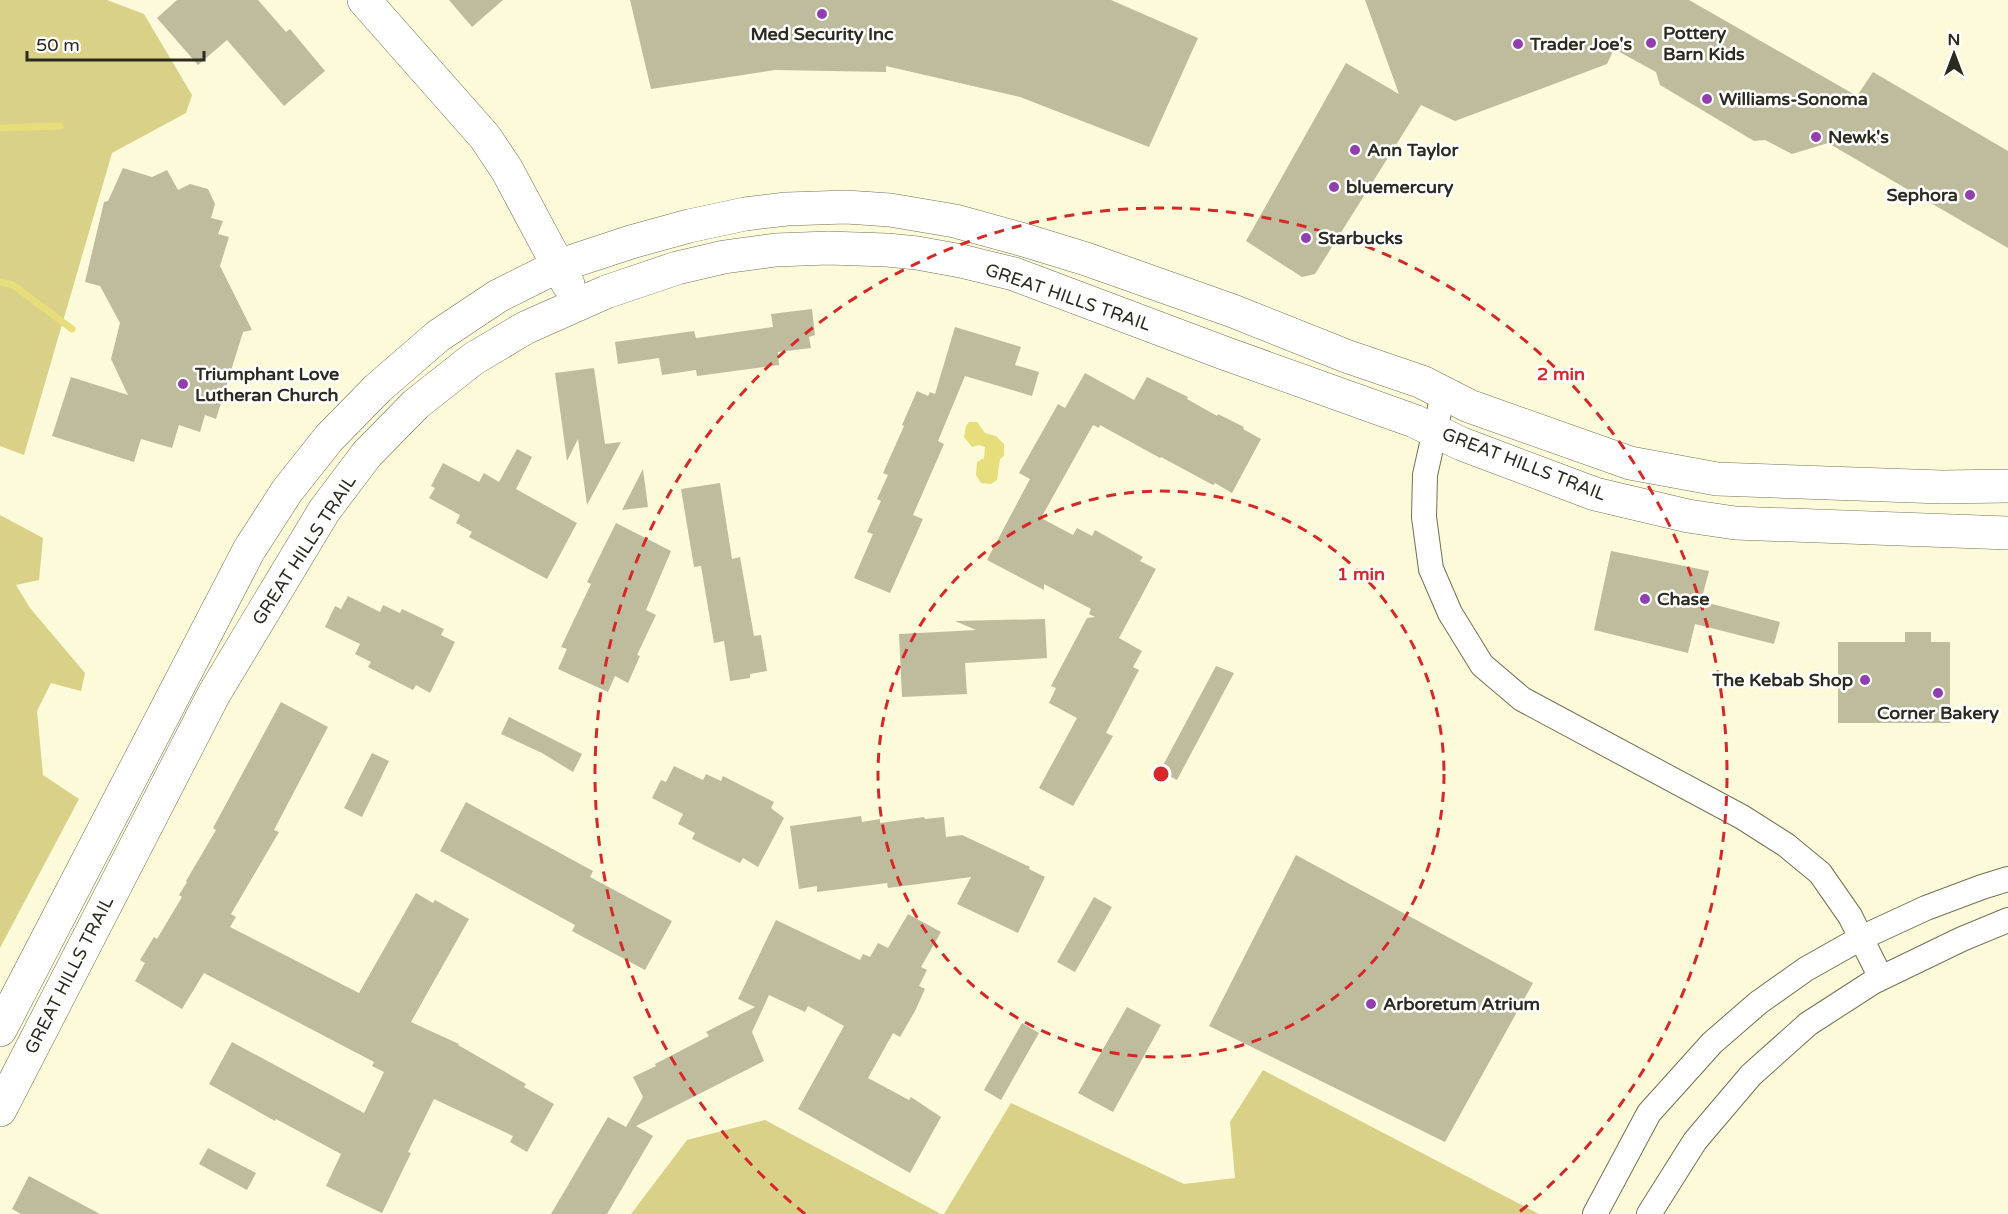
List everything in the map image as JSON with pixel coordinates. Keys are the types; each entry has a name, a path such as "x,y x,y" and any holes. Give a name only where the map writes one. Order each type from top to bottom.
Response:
{"street":[{"path":"364,0 485,137 507,170 578,304"},
{"name":"GREAT HILLS TRAIL","path":"0,1030 249,550 287,491 329,438 378,388 438,336 498,296 558,266 660,234 745,214 787,209 846,207 890,210 955,221 1086,260 1233,311 1346,356 1422,382 1469,406 1630,463 1717,478 1765,481 1942,487 2008,486"},
{"path":"887,250 890,210"},
{"name":"GREAT HILLS TRAIL","path":"0,1110 214,694 324,512 367,454 416,404 473,359 525,328 578,304 678,268 724,257 776,250 828,248 887,250 961,261 1014,274 1224,354 1414,421 1462,444 1596,494 1688,516 1736,523 2008,533"},
{"path":"1443,394 1425,475 1424,517 1431,569 1450,613 1482,665 1522,699 1742,817 1786,844 1820,873 1846,909 1881,978"},
{"path":"1595,1214 1649,1113 1712,1043 1758,1003 1806,969 1861,938 1926,908 2008,879"},
{"path":"1649,1214 1695,1141 1751,1075 1808,1024 1881,978 1962,939 2008,920"}],"shaded area":[{"path":"0,0 107,0 144,14 192,95 186,113 112,153 24,455 0,446"},
{"path":"969,422 977,422 985,433 996,436 1004,444 1004,456 1000,459 997,480 991,484 981,483 976,475 977,462 984,458 985,447 979,445 972,447 964,437"},
{"path":"0,515 43,538 39,580 16,585 30,608 85,673 81,691 51,683 37,711 43,775 79,799 0,948"},
{"path":"1263,1070 1539,1214 944,1214 1011,1103 1184,1184 1235,1178 1230,1122"},
{"path":"765,1120 941,1214 631,1214 687,1140"}],"building":[{"path":"177,0 258,0 286,32 290,29 325,71 284,106 227,40 198,65 157,18"},
{"path":"449,0 503,0 472,27"},
{"path":"630,0 1111,0 1198,38 1149,147 1020,97 886,66 886,72 775,70 651,89"},
{"path":"1365,0 1689,0 1857,96 1873,72 2008,151 2008,248 1828,143 1792,154 1765,140 1754,141 1660,85 1656,72 1614,49 1607,64 1455,121 1421,105 1315,274 1302,277 1246,241 1346,63 1399,94"},
{"path":"123,168 152,177 167,170 178,190 190,184 208,189 215,204 211,218 223,221 218,234 229,237 220,266 252,330 243,332 216,419 205,415 200,432 179,425 172,448 141,439 134,462 52,436 71,377 128,395 111,359 120,323 100,286 85,282 104,202 108,201"},
{"path":"812,309 815,335 809,337 811,348 778,352 779,365 697,376 696,370 662,375 659,358 618,364 615,342 694,331 696,338 773,327 771,314"},
{"path":"955,327 1021,347 1015,365 1039,372 1032,396 965,376 938,441 944,444 913,515 923,519 890,593 854,578 873,534 867,532 881,501 877,499 888,475 883,473 904,426 902,425 917,391 928,396 930,392 935,394"},
{"path":"594,368 605,444 621,442 587,505 578,439 567,461 555,373"},
{"path":"1085,373 1134,400 1147,377 1188,397 1187,399 1217,416 1218,414 1244,427 1243,429 1261,439 1232,493 1160,458 1100,425 1099,428 1093,425 1041,518 1073,535 1077,528 1092,536 1095,530 1143,557 1140,561 1156,569 1119,638 1142,651 1133,667 1139,670 1106,733 1113,736 1073,806 1039,788 1077,718 1049,703 1056,688 1051,686 1087,618 1095,617 1089,614 1091,609 1044,584 1044,590 987,560 1030,479 1019,473 1058,404 1065,408"},
{"path":"517,449 532,457 516,489 577,523 547,579 469,537 472,532 456,523 460,515 429,498 435,488 431,486 443,463 479,482 484,473 499,482"},
{"path":"643,469 648,507 622,510"},
{"path":"720,483 732,559 740,557 754,636 761,635 767,671 750,674 750,678 730,681 724,641 714,643 701,566 694,567 681,489"},
{"path":"616,523 671,551 646,610 656,615 637,655 640,656 628,683 615,676 608,692 558,669 567,649 561,647 591,584 587,582"},
{"path":"1611,551 1709,571 1701,601 1780,622 1774,644 1695,624 1688,653 1594,630"},
{"path":"348,596 380,612 383,605 400,613 402,609 444,629 441,635 455,642 430,693 416,685 413,690 368,667 371,662 355,654 360,644 325,627 335,606 341,609"},
{"path":"1045,619 1047,658 965,663 967,694 902,697 899,634 976,630 955,621"},
{"path":"1905,632 1931,632 1931,642 1950,642 1950,723 1838,723 1838,642 1905,642"},
{"path":"1216,666 1234,673 1177,780 1160,771"},
{"path":"281,702 328,727 274,830 279,832 231,914 236,917 230,927 359,993 416,893 433,903 435,900 469,919 411,1022 459,1044 526,1084 524,1087 554,1104 527,1152 510,1142 513,1136 434,1099 382,1213 326,1186 341,1154 209,1084 232,1042 364,1113 384,1072 372,1066 374,1062 204,973 182,1009 135,981 145,963 140,960 154,937 157,939 182,897 179,895 186,881 216,830 213,828"},
{"path":"509,717 582,754 573,772 542,753 501,734"},
{"path":"372,753 389,761 362,817 344,808"},
{"path":"674,766 703,780 706,774 721,781 723,776 774,802 771,808 784,818 758,867 743,858 740,863 692,839 695,833 678,824 683,814 652,798 661,780 666,782"},
{"path":"466,802 593,871 590,877 672,921 645,970 572,931 575,925 440,851"},
{"path":"861,816 862,822 880,819 880,823 924,817 925,819 944,817 946,837 962,835 1030,867 1029,869 1045,877 1018,933 957,904 971,877 888,888 887,883 817,892 817,886 799,889 790,826"},
{"name":"Arboretum Atrium","path":"1296,855 1533,983 1445,1142 1209,1026"},
{"path":"1094,897 1112,907 1075,972 1057,962"},
{"path":"908,914 941,932 921,967 927,970 919,986 925,989 915,1011 900,1037 893,1033 868,1078 909,1100 911,1097 941,1117 910,1173 798,1109 844,1026 808,1006 805,1012 769,995 752,1032 764,1061 636,1126 653,1136 607,1214 551,1214 608,1117 626,1127 643,1097 633,1077 709,1036 706,1032 755,1007 738,999 776,920 860,960 863,954 870,957 878,943 888,948"},
{"path":"1127,1007 1161,1025 1113,1112 1078,1093"},
{"path":"1022,1023 1039,1033 1001,1100 984,1090"},
{"path":"208,1148 256,1173 247,1190 199,1164"},
{"path":"29,1176 100,1214 21,1214 12,1209"}],"waterway":[{"path":"0,128 60,126"},
{"path":"0,282 13,285 72,329"}],"place":[{"name":"Med Security Inc","path":"822,14"},
{"name":"Pottery Barn Kids","path":"1651,43"},
{"name":"Trader Joe's","path":"1518,44"},
{"name":"Williams-Sonoma","path":"1707,99"},
{"name":"Newk's","path":"1816,137"},
{"name":"Ann Taylor","path":"1355,150"},
{"name":"bluemercury","path":"1334,187"},
{"name":"Sephora","path":"1970,195"},
{"name":"Starbucks","path":"1306,238"},
{"name":"Triumphant Love Lutheran Church","path":"183,384"},
{"name":"Chase","path":"1645,599"},
{"name":"The Kebab Shop","path":"1865,680"},
{"name":"Corner Bakery","path":"1938,693"},
{"name":"Arboretum Atrium","path":"1371,1004"}]}
